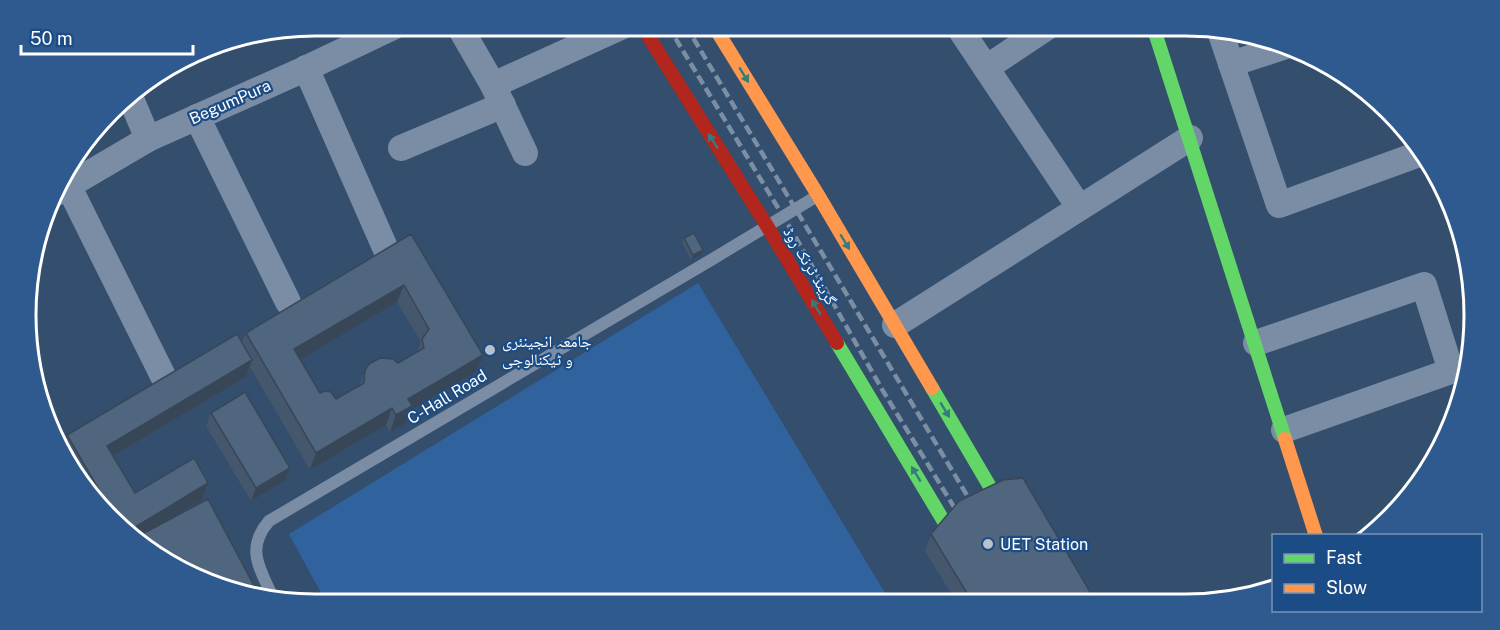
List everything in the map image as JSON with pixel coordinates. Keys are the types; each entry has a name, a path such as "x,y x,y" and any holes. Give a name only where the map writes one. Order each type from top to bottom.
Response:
{"main road":[{"name":"گرینڈ ٹرنک روڈ","path":"648,36 946,525"},
{"path":"720,36 818,195 996,497"},
{"path":"1156,36 1315,534"}],"street":[{"name":"BegumPura","path":"70,181 148,139 306,68 359,36"},
{"path":"465,36 498,95 525,153"},
{"path":"401,148 605,36"},
{"path":"965,36 1080,207"},
{"path":"986,68 1034,36"},
{"path":"1222,38 1280,205 1414,156"},
{"path":"1231,64 1273,50"},
{"path":"306,68 387,252"},
{"path":"133,103 148,139"},
{"path":"197,117 288,302"},
{"path":"895,325 1190,138"},
{"path":"65,191 164,378"},
{"path":"1256,343 1424,285 1451,371 1284,430"}],"lane":[{"name":"C-Hall Road","path":"270,590 255,554 260,531 269,521 818,195"}],"shaded area":[{"path":"698,283 886,594 322,594 289,534"}],"building":[{"path":"694,233 703,250 693,255 684,238"},
{"path":"411,234 483,355 408,399 412,406 396,415 392,408 316,453 246,333","holes":["404,285 429,329 422,339 424,348 398,363 393,359 380,358 369,364 365,370 364,383 336,399 331,392 320,393 294,349"]},
{"path":"237,334 252,360 107,446 135,493 194,458 208,483 134,528 103,496 67,435"},
{"path":"245,392 290,468 256,488 211,413"},
{"name":"UET Station","path":"1023,478 1091,594 968,594 931,534 959,501 1003,480"},
{"path":"208,499 255,587 208,573 175,557 142,534"}],"railway":[{"path":"674,36 795,236 883,391 962,520"},
{"path":"692,36 977,512"}],"traffic: fast":[{"path":"1156,36 1285,439"},
{"path":"837,343 946,525"},
{"path":"932,388 996,497"}],"traffic: slow":[{"path":"720,36 818,195 932,388"},
{"path":"1285,439 1315,534"}],"traffic: jam":[{"path":"648,36 837,343"}],"place":[{"name":"جامعہ انجینئری و ٹیکنالوجی","path":"490,350"},
{"name":"UET Station","path":"988,544"}]}
